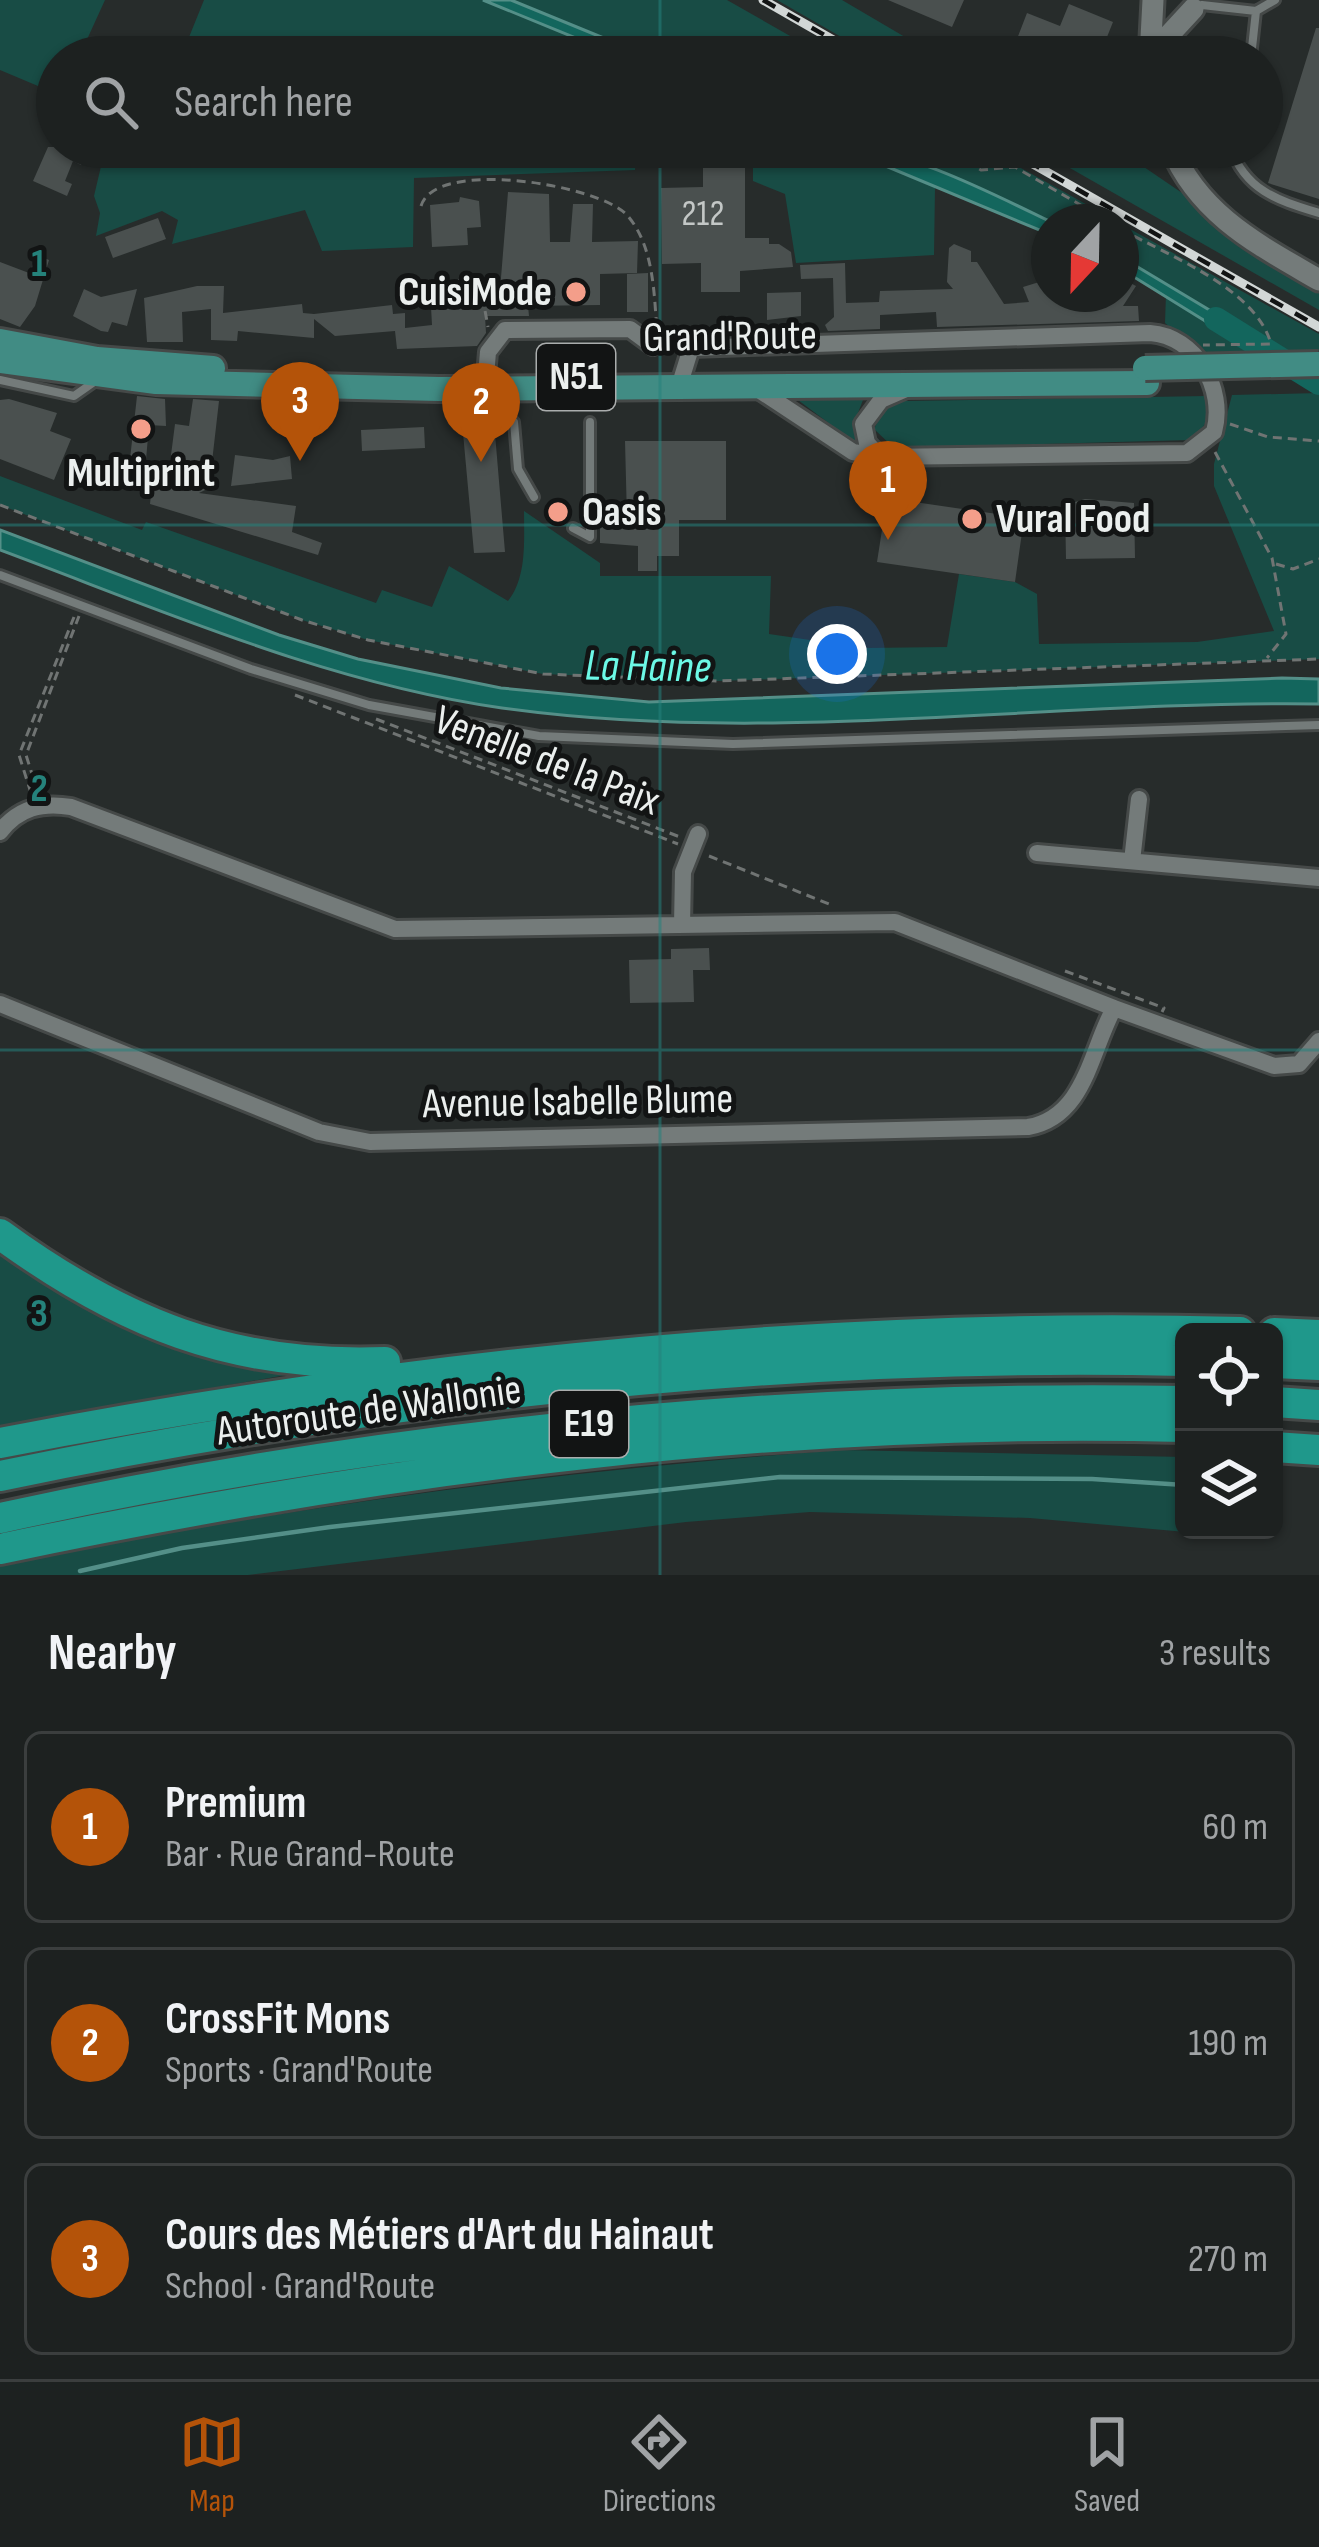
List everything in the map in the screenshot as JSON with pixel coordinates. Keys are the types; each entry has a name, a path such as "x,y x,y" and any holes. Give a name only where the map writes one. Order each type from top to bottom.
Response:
{"highway":[{"path":"0,1234 92,1297 166,1331 222,1348 317,1362 523,1360"},
{"path":"0,1443 332,1385 523,1360 893,1333 1175,1330"},
{"path":"1283,1333 1319,1335"},
{"name":"Autoroute de Wallonie","path":"0,1477 160,1444 521,1390 891,1363 1175,1361"},
{"path":"1283,1363 1319,1365"},
{"name":"Autoroute de Wallonie","path":"0,1518 149,1485 526,1430 893,1402 1175,1401"},
{"path":"1283,1403 1319,1405"},
{"path":"0,1549 154,1516 529,1460 883,1427 1175,1427"},
{"path":"1283,1430 1319,1432"},
{"path":"828,1435 1175,1442"},
{"path":"1283,1448 1319,1450"}],"main road":[{"name":"Grand'Route","path":"2,346 153,365 487,364 682,377 1146,375 1319,380"},
{"name":"Grand'Route","path":"2,346 100,377 439,388 908,388 1319,364"}],"street":[{"path":"1156,36 1157,0 1174,8 1201,4"},
{"path":"1167,36 1201,4"},
{"path":"1182,168 1228,225 1319,280"},
{"path":"1186,176 1244,224 1319,266"},
{"path":"487,364 505,330 630,329 656,346"},
{"path":"682,377 691,348 1165,334 1185,345 1201,366 1216,391 1217,419 1206,442 1186,454 881,457 853,452 759,390"},
{"path":"881,457 868,443 862,424 881,400 908,388"},
{"path":"1132,861 1139,800"},
{"path":"0,832 16,814 31,808 71,807 395,929 903,923 1274,1066 1299,1064 1319,1041"},
{"path":"682,925 689,843"},
{"path":"1037,853 1319,878"},
{"name":"Avenue Isabelle Blume","path":"0,1004 319,1132 384,1143 1028,1127 1056,1118 1075,1099 1114,1008"}],"lane":[{"path":"1201,4 1248,6 1275,0"},
{"path":"1248,6 1250,36"},
{"path":"1238,168 1261,192 1319,213"},
{"path":"0,380 74,395 100,377"},
{"path":"514,422 518,469 534,496"},
{"path":"573,528 590,537 590,422"},
{"path":"0,575 285,679 369,705 476,727 635,743 1319,725"}],"path":[{"path":"1017,168 1079,204"},
{"path":"421,206 424,194 439,184 505,179 589,192 615,205 644,248 654,283 656,346"},
{"path":"1139,239 1221,286 1262,319 1271,344 1224,344"},
{"path":"458,280 477,289 485,302 487,364"},
{"path":"1217,419 1268,437 1319,441"},
{"path":"1206,442 1238,490 1271,558 1286,634 1277,652 1262,661"},
{"path":"0,505 302,620 368,640 542,674 719,681 1319,659"},
{"path":"1271,558 1278,566 1293,569 1319,559"},
{"path":"17,802 37,797 26,755 81,605"},
{"path":"285,679 283,683 689,843"},
{"name":"Venelle de la Paix","path":"292,694 689,843 850,912"},
{"path":"1070,978 1162,1012"}],"shaded area":[{"path":"0,0 105,0 89,36 36,36 36,85 0,70"},
{"path":"204,0 727,0 790,36 189,36"},
{"path":"483,0 511,0 599,36 571,36"},
{"path":"777,0 842,0 903,36 840,36"},
{"path":"101,168 635,168 414,178 413,247 322,251 305,210 172,244 178,220 162,211 96,236 100,213 94,196"},
{"path":"753,168 1021,168 1086,204 1031,204 1031,227 935,187 934,255 796,263 785,194 753,181"},
{"path":"890,168 932,168 1031,212 1031,227"},
{"path":"1070,168 1145,168 1188,197 1237,244 1319,290 1319,310"},
{"path":"1139,234 1319,334 1319,351 1197,352 1165,323 1166,294 1139,279"},
{"path":"1139,268 1251,335 1231,337 1139,280"},
{"path":"1319,393 1319,659 719,681 543,674 368,640 302,620 0,505 0,476 142,530 146,522 376,603 382,590 432,607 449,566 508,601 521,570 524,511 600,563 600,576 771,576 769,634 865,648 947,647 959,574 1015,582 1037,594 1039,644 1197,642 1274,631 1214,486 1214,464 1232,395"},
{"path":"1207,396 1206,421 1190,440 894,448 874,429 885,406 905,401"},
{"path":"798,400 863,400 856,418 863,449"},
{"path":"0,530 279,635 358,659 501,688 649,702 1282,678 1319,679 1319,704 705,723 502,708 373,681 247,642 0,550"},
{"path":"0,1244 37,1271 314,1370 0,1426"},
{"path":"841,1450 1175,1457 1175,1531 1030,1518 810,1512 686,1522 248,1575 0,1575 0,1565 122,1541 327,1507 634,1468"}],"building":[{"path":"888,0 964,0 952,27"},
{"path":"1069,4 1113,22 1107,36 1018,36 1027,13 1060,26"},
{"path":"1319,28 1319,199 1268,183 1273,168 1283,168 1283,135"},
{"path":"39,168 70,168 65,181 72,184 67,196 33,181"},
{"path":"703,168 745,168 745,238 769,238 769,244 779,244 791,252 793,267 740,271 740,292 701,292 701,263 662,264 661,188 703,187"},
{"path":"508,192 549,194 550,242 570,242 573,204 593,204 592,242 638,241 637,273 600,274 600,305 528,306 529,316 485,316 486,333 477,346 397,349 395,331 335,336 314,319 314,338 238,331 237,341 211,340 211,309 182,312 183,342 147,342 144,298 197,286 224,286 223,313 302,304 303,313 314,314 392,305 393,314 405,313 405,328 432,325 431,307 499,302"},
{"path":"460,197 479,201 481,227 467,228 468,245 432,247 430,205 459,202"},
{"path":"158,218 166,239 113,258 105,237"},
{"path":"954,244 971,251 971,262 977,262 1004,304 1029,302 1023,287 1031,285 1031,312 1138,312 1139,321 937,327 936,312 880,315 880,329 828,331 825,325 834,317 833,278 801,279 800,265 845,263 846,303 879,302 880,291 953,289 947,282 949,248"},
{"path":"37,255 49,260 35,306 20,327 0,319 0,262 29,273"},
{"path":"648,273 648,312 627,312 627,274"},
{"path":"84,289 101,297 137,289 127,326 112,322 108,332 101,331 73,316"},
{"path":"801,292 801,316 767,320 767,293"},
{"name":"Multiprint","path":"137,396 165,399 166,426 149,425 146,460 130,459"},
{"path":"193,399 219,401 209,488 199,493 296,506 292,532 322,543 318,555 150,504 152,484 167,486 175,424 189,426"},
{"path":"0,400 57,413 50,431 71,439 54,480 0,459"},
{"path":"493,410 505,552 474,553 461,411"},
{"path":"424,427 425,448 362,451 361,430"},
{"path":"625,441 726,441 726,520 679,520 679,556 657,556 657,571 638,571 638,546 600,543 600,518 627,518"},
{"path":"235,455 273,460 290,456 292,479 231,486"},
{"path":"887,498 1024,518 1015,582 877,562"},
{"path":"1085,499 1134,503 1135,558 1066,559 1065,505"},
{"path":"709,948 710,970 693,970 694,1002 630,1003 629,960 671,959 671,949"}],"waterway":[{"path":"1216,319 1319,383"},
{"path":"80,1571 182,1548 330,1527 780,1477 1092,1479 1175,1484"}],"railway":[{"path":"763,0 826,36"},
{"path":"1040,168 1319,327"}],"place":[{"name":"CuisiMode","path":"576,292"},
{"name":"Multiprint","path":"141,429"},
{"name":"Cours des Métiers d'Art du Hainaut","path":"300,461"},
{"name":"CrossFit Mons","path":"481,462"},
{"name":"Oasis","path":"558,512"},
{"name":"Vural Food","path":"972,519"},
{"name":"Premium","path":"888,540"}],"water label":[{"name":"La Haine","path":"648,667"}]}
